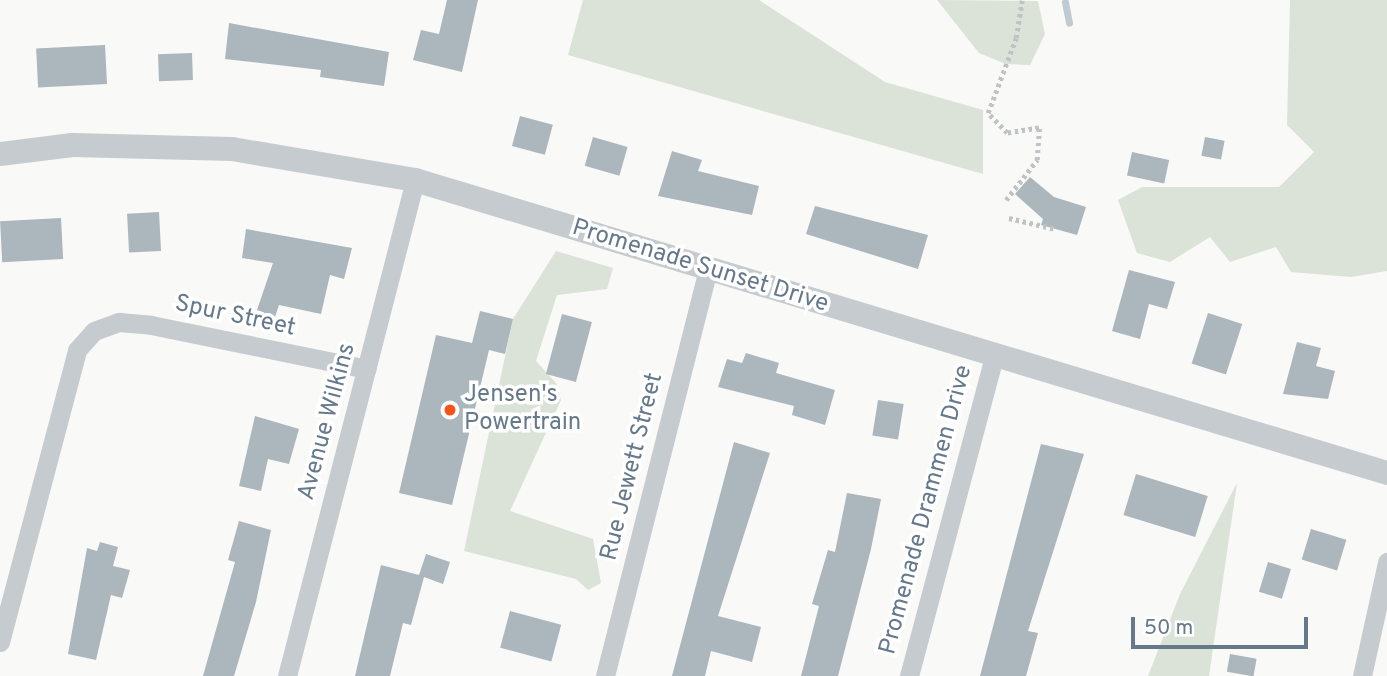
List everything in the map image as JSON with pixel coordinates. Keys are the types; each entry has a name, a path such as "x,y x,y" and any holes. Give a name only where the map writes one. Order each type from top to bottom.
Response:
{"street":[{"name":"Promenade Sunset Drive","path":"0,155 72,145 232,149 415,180 993,357 1387,473"},
{"name":"Avenue Wilkins","path":"287,676 415,180"},
{"name":"Rue Jewett Street","path":"605,676 708,270"},
{"name":"Spur Street","path":"0,642 73,362 94,331 120,322 152,325 367,369"},
{"name":"Promenade Drammen Drive","path":"909,676 993,357"},
{"path":"1362,676 1387,562"}],"path":[{"path":"1006,200 1037,160 1039,128 1007,133 988,113 1016,38 1022,0"},
{"path":"1009,218 1056,229"}],"shaded area":[{"path":"583,0 759,0 885,82 983,110 983,174 568,55"},
{"path":"937,0 1038,1 1045,34 1030,65 1006,64 979,53"},
{"path":"1290,0 1387,0 1387,271 1351,277 1291,272 1276,247 1230,262 1210,237 1170,262 1137,253 1118,200 1142,187 1279,187 1314,152 1287,125"},
{"path":"556,251 613,268 607,289 557,295 536,361 556,383 561,400 510,511 593,539 601,583 588,590 576,579 464,551 513,319"},
{"path":"1237,483 1209,676 1148,676 1180,594"}],"building":[{"path":"447,0 478,0 462,72 413,60 421,30 439,34"},
{"path":"229,23 389,52 384,86 320,77 321,70 225,59"},
{"path":"105,45 107,84 38,88 36,49"},
{"path":"192,53 193,80 159,81 158,54"},
{"path":"520,116 553,125 545,155 512,146"},
{"path":"593,137 628,147 619,176 585,166"},
{"path":"1205,137 1225,141 1221,159 1201,156"},
{"path":"672,151 702,160 698,171 759,186 752,215 658,196"},
{"path":"1132,152 1169,160 1164,183 1127,175"},
{"path":"1030,177 1054,197 1086,207 1077,235 1041,225 1043,219 1015,194"},
{"path":"815,206 928,235 918,269 806,234"},
{"path":"159,212 161,251 129,253 127,214"},
{"path":"61,218 63,259 2,262 0,221"},
{"path":"246,229 352,248 344,279 330,275 321,314 279,305 275,317 257,310 273,263 242,258"},
{"path":"1129,270 1175,282 1167,309 1149,304 1140,339 1112,331"},
{"path":"480,311 513,319 505,354 489,350 452,505 399,493 436,335 472,343"},
{"path":"1208,313 1242,324 1226,375 1192,363"},
{"path":"562,314 592,322 576,382 546,374"},
{"path":"1297,342 1321,348 1316,366 1335,371 1328,399 1283,394"},
{"path":"746,353 779,363 776,373 835,390 825,425 792,415 794,406 718,387 727,359 742,363"},
{"path":"878,400 904,404 898,440 872,436"},
{"path":"255,416 299,429 289,464 268,459 261,491 239,486"},
{"path":"734,442 770,453 718,616 761,627 752,662 711,651 705,676 672,676"},
{"path":"1041,444 1084,454 1028,631 1038,633 1026,676 980,676"},
{"path":"1136,474 1208,496 1195,537 1123,515"},
{"path":"847,493 881,499 871,549 838,676 801,676 819,606 812,604 828,550 835,552"},
{"path":"239,521 271,530 256,602 234,676 203,676 235,562 228,560"},
{"path":"1311,529 1346,540 1337,570 1302,560"},
{"path":"100,542 118,547 113,566 130,570 122,598 111,595 96,660 68,654 87,548 97,551"},
{"path":"426,554 450,562 443,584 424,577 411,625 403,623 390,676 355,676 381,565 419,575"},
{"path":"1268,562 1291,569 1282,599 1259,592"},
{"path":"510,611 561,625 551,661 500,648"},
{"path":"1230,654 1257,659 1254,676 1227,672"}],"waterway":[{"path":"1065,2 1069,23"}],"place":[{"name":"Jensen's Powertrain","path":"450,410"}]}
